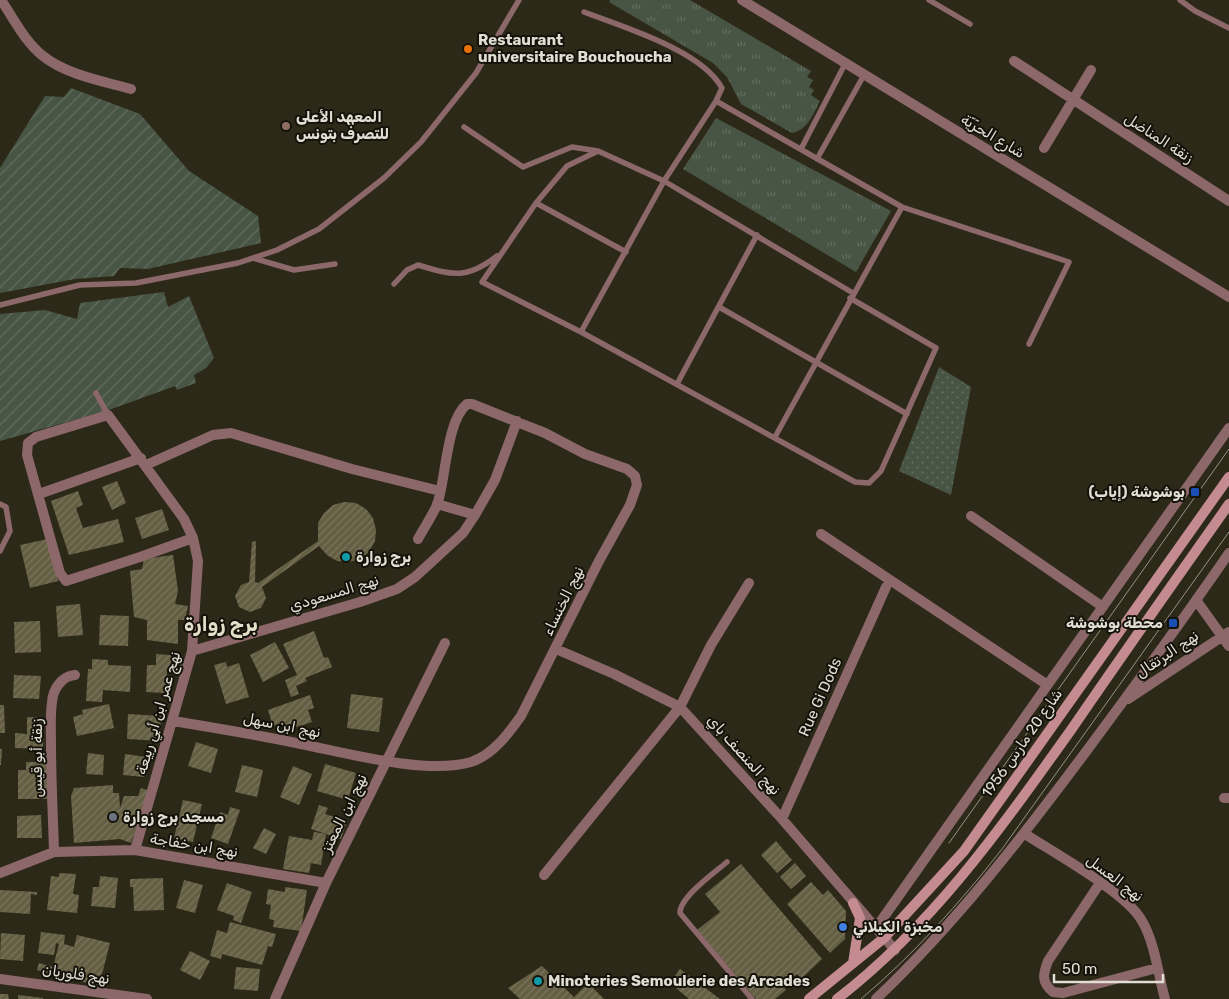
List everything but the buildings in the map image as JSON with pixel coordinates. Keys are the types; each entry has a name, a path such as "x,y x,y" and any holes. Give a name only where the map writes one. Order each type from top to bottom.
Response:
{"main road":[{"name":"شارع 20 مارس 1956","path":"809,999 884,938 950,868 977,834 1229,477"},
{"path":"837,999 895,950 930,914 985,850 1229,504"},
{"path":"853,903 860,918 853,963"}],"street":[{"path":"1,0 28,40 43,56 74,72 131,89"},
{"name":"شارع الحرّيّة","path":"742,0 1229,297"},
{"name":"زنقة المناضل","path":"1014,61 1229,201"},
{"path":"1044,148 1091,70"},
{"path":"418,539 437,504 449,446 463,407 472,404 517,421"},
{"path":"108,415 31,439 28,443 27,455 60,573 66,580 140,557 192,538"},
{"name":"نهج عمر ابن أبي ربيعة","path":"108,415 184,519 192,538 198,561 192,652 173,721 155,774 135,850"},
{"name":"نهج المسعودي","path":"192,652 397,589 415,576 463,533 495,480 517,421"},
{"name":"نهج الخنساء","path":"386,761 456,765 473,761 491,751 505,738 521,716 556,650 599,561 630,504 637,485 635,476 627,469 585,454 517,421"},
{"name":"شارع 20 مارس 1956","path":"876,928 1046,684 1103,607 1229,428"},
{"path":"39,494 144,462 213,435 231,433 352,469 440,491"},
{"path":"437,504 475,515"},
{"path":"971,516 1103,607"},
{"path":"821,534 1046,684"},
{"path":"882,997 973,897 1025,834 1123,702 1229,553"},
{"path":"544,875 680,707 711,645 749,584"},
{"name":"Rue Gi Dods","path":"782,819 886,587"},
{"path":"1196,600 1225,634 1229,646"},
{"name":"نهج البرتقال","path":"1123,702 1225,634"},
{"name":"نهج ابن المعتز","path":"275,999 326,882 445,643"},
{"name":"نهج المنصف باي","path":"556,650 614,674 680,707 782,819 895,950"},
{"name":"زنقة أبو قيس","path":"54,852 51,770 52,700 57,686 63,679 68,675 74,675"},
{"name":"نهج ابن سهل","path":"173,721 386,761"},
{"name":"نهج العسل","path":"1025,834 1100,883 1138,914 1148,934 1165,999"},
{"name":"نهج ابن خفاجة","path":"0,873 54,852 135,850 326,882"},
{"path":"1100,883 1048,960 1043,973 1046,984 1053,992 1063,993 1156,968"},
{"name":"نهج فلوريان","path":"0,979 147,999"}],"lane":[{"path":"0,305 80,285 136,283 238,263 277,250 319,229 384,178 421,142 476,73 518,0"},
{"path":"928,0 970,24"},
{"path":"1180,0 1195,12 1229,28"},
{"path":"581,332 664,181 716,101 722,88 716,77 704,67 650,37 584,12"},
{"path":"801,149 845,64"},
{"path":"817,158 864,75"},
{"path":"716,101 902,207 1069,262 1029,344"},
{"path":"464,127 523,167 572,146 598,151 664,181 757,235 936,348 881,471 869,483 855,482 581,332 482,282 536,203 567,166 598,151"},
{"path":"536,203 626,252"},
{"path":"775,437 902,207"},
{"path":"677,384 757,235"},
{"path":"394,284 407,270 418,265 447,274 465,274 482,268 503,251"},
{"path":"253,258 294,270 334,264"},
{"path":"719,307 907,414"},
{"path":"96,393 108,415"},
{"path":"0,504 6,506 10,531 0,551"},
{"path":"727,862 686,898 680,907 680,913 752,999"}],"green space":[{"path":"610,0 690,0 811,71 807,77 813,80 809,87 814,90 811,95 820,101 806,125 792,133 741,104 727,77 713,63 609,2"},
{"path":"71,88 140,114 189,171 258,216 261,243 148,269 120,268 114,276 75,279 0,293 0,168 45,96 64,97"},
{"path":"716,118 891,211 856,272 683,169"},
{"path":"164,292 168,307 189,296 214,358 206,368 194,375 196,383 177,390 175,386 106,411 0,441 0,314 45,310 77,319 80,303"},
{"path":"939,367 971,387 951,495 899,471"}],"tram line":[{"path":"949,843 1229,449"},
{"path":"861,999 899,965 935,928 1002,849 1229,532"}],"place":[{"name":"Restaurant universitaire Bouchoucha","path":"468,49"},
{"name":"المعهد الأعلى للتصرف بتونس","path":"286,126"},
{"name":"بوشوشة (إياب)","path":"1195,492"},
{"name":"برج زوارة","path":"346,557"},
{"name":"محطة بوشوشة","path":"1173,623"},
{"name":"مسجد برج زوارة","path":"113,817"},
{"name":"مخبزة الكيلاني","path":"843,927"},
{"name":"Minoteries Semoulerie des Arcades","path":"538,981"}],"district":[{"name":"برج زوارة","path":"221,624"}]}
